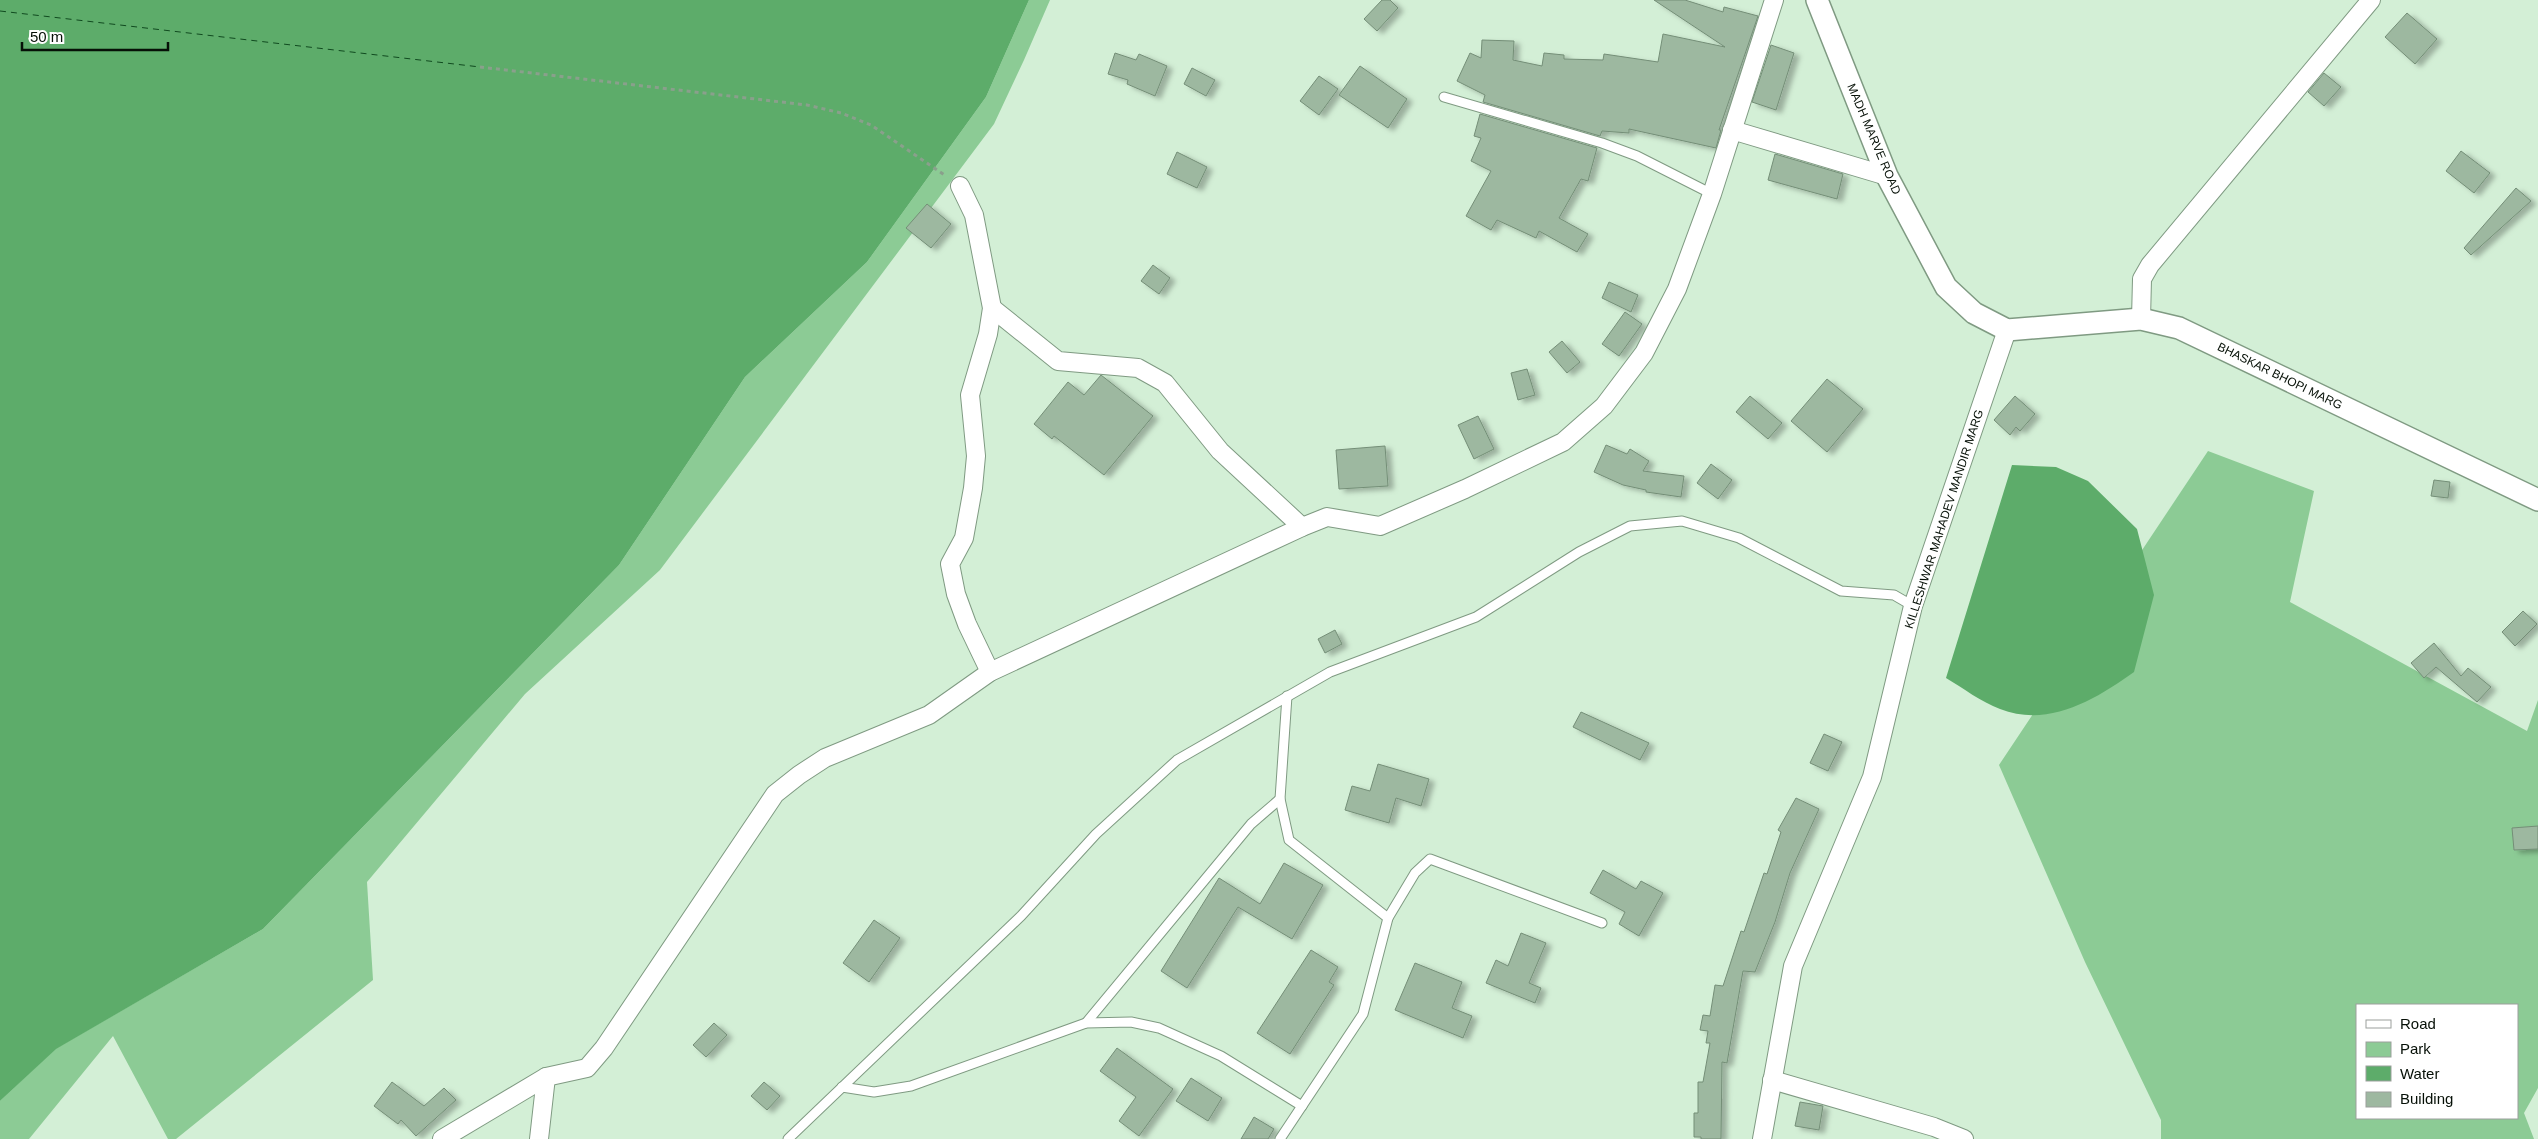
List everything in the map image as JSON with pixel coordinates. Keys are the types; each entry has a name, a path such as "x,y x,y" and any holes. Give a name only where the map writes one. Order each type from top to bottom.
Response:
{"street":[{"path":"442,1139 546,1077 587,1068 593,1062 776,794 826,758 929,715 990,672 1302,527 1327,517 1380,526 1563,442 1604,406 1644,354 1678,289 1712,194 1774,0"},
{"name":"MADH MARVE ROAD","path":"1818,0 1886,176 1946,287 1974,314 2006,330"},
{"path":"2141,319 2142,279 2150,265 2371,0"},
{"path":"1732,130 1886,176"},
{"path":"960,186 974,215 992,308 988,334 970,395 976,456 973,488 964,538 950,564 956,594 967,624 990,672"},
{"path":"992,308 1058,361 1138,368 1166,383 1220,451 1302,527"},
{"name":"BHASKAR BHOPI MARG","path":"2006,330 2141,319 2179,328 2538,500"},
{"name":"KILLESHWAR MAHADEV MANDIR MARG","path":"1762,1139 1793,966 1872,777 1913,606 2006,330"},
{"path":"539,1139 546,1077"},
{"path":"1772,1080 1934,1127 1964,1139"}],"lane":[{"path":"1444,97 1602,143 1637,156 1712,194"},
{"path":"788,1139 1021,916 1096,834 1178,760 1330,672 1476,617 1579,552 1630,526 1682,521 1739,538 1841,591 1894,595 1913,606"},
{"path":"1287,696 1280,799 1289,840 1388,918"},
{"path":"1086,1023 1251,824 1280,799"},
{"path":"1280,1139 1363,1014 1388,918 1416,873 1430,859 1602,924"},
{"path":"842,1087 874,1092 910,1086 1086,1023 1131,1022 1159,1028 1221,1056 1302,1106"}],"path":[{"path":"480,67 808,106 841,113 871,125 960,186"}],"green space":[{"path":"1029,0 1050,0 994,124 660,570 525,694 367,882 373,980 176,1139 168,1139 113,1036 29,1139 0,1139 0,1101 55,1049 263,929 619,565 745,377 867,262 986,97"},
{"path":"2208,451 2314,491 2290,602 2527,731 2538,700 2538,1088 2524,1113 2534,1139 2161,1139 2161,1120 2085,962 1999,765"}],"water":[{"path":"0,0 1029,0 986,97 867,262 745,377 619,565 263,929 56,1049 0,1101"},
{"path":"2012,465 2056,467 2088,481 2137,529 2154,595 2134,672 2087,701 2053,713 2036,715 2018,714 2000,709 1979,699 1946,678"}],"building":[{"path":"1382,0 1390,0 1398,8 1377,31 1364,19"},
{"path":"1654,0 1685,0 1723,12 1724,7 1758,16 1719,130 1721,130 1716,148 1629,129 1629,133 1602,131 1600,136 1483,102 1485,95 1457,81 1470,53 1481,58 1482,40 1514,41 1513,60 1542,66 1544,53 1564,55 1564,59 1603,60 1604,54 1658,62 1663,34 1725,47"},
{"path":"2407,13 2437,39 2415,64 2385,37"},
{"path":"1771,45 1794,53 1776,110 1752,102"},
{"path":"1115,53 1136,60 1139,54 1167,66 1155,96 1127,84 1128,80 1108,74"},
{"path":"1360,66 1407,99 1388,128 1339,95"},
{"path":"1192,68 1215,80 1206,96 1184,84"},
{"path":"2324,73 2341,87 2324,106 2308,92"},
{"path":"1319,76 1338,89 1319,115 1300,101"},
{"path":"1480,114 1597,148 1588,181 1581,179 1559,218 1588,234 1577,252 1539,231 1536,238 1497,220 1491,230 1466,216 1491,171 1471,161 1481,138 1474,136"},
{"path":"2461,151 2490,173 2474,193 2446,171"},
{"path":"1177,152 1207,167 1197,188 1167,174"},
{"path":"1775,154 1843,174 1837,199 1768,180"},
{"path":"2516,188 2531,201 2471,255 2464,248"},
{"path":"927,204 951,224 931,248 906,228"},
{"path":"1153,265 1170,278 1159,294 1141,281"},
{"path":"1609,282 1638,295 1631,312 1602,298"},
{"path":"1625,312 1642,324 1619,356 1602,344"},
{"path":"1562,341 1580,362 1567,373 1549,352"},
{"path":"1527,369 1535,395 1518,400 1511,373"},
{"path":"1101,375 1153,416 1104,475 1054,436 1052,439 1034,424 1068,382 1084,395"},
{"path":"1827,379 1863,409 1827,452 1791,421"},
{"path":"1750,396 1782,423 1768,439 1736,412"},
{"path":"2015,396 2035,414 2020,431 2016,427 2010,435 1994,420"},
{"path":"1478,416 1494,449 1474,459 1458,425"},
{"path":"1606,445 1627,454 1630,449 1649,461 1643,471 1684,476 1681,497 1646,492 1646,490 1623,485 1594,472"},
{"path":"1385,446 1388,486 1339,489 1336,450"},
{"path":"1711,464 1732,480 1718,499 1697,483"},
{"path":"2434,480 2450,482 2448,498 2431,496"},
{"path":"2523,611 2537,624 2515,646 2502,632"},
{"path":"1335,630 1342,644 1325,653 1318,639"},
{"path":"2434,643 2461,676 2468,668 2491,687 2477,702 2436,667 2424,678 2411,663"},
{"path":"1581,712 1649,743 1640,760 1573,727"},
{"path":"1824,734 1842,742 1828,771 1810,763"},
{"path":"1378,764 1429,779 1421,806 1396,798 1389,823 1345,810 1352,786 1370,791"},
{"path":"1796,798 1819,809 1790,873 1775,922 1755,972 1743,971 1727,1063 1722,1062 1721,1139 1694,1137 1694,1113 1698,1113 1698,1082 1703,1082 1710,1043 1706,1043 1708,1031 1700,1030 1703,1015 1710,1016 1715,985 1723,986 1741,931 1744,932 1764,873 1767,874 1781,832 1778,830"},
{"path":"2538,826 2538,849 2514,850 2512,828"},
{"path":"1284,863 1323,885 1292,939 1238,907 1187,988 1161,971 1219,878 1260,904"},
{"path":"1603,870 1636,889 1641,881 1663,893 1639,936 1619,924 1625,912 1590,893"},
{"path":"874,920 900,938 869,982 843,963"},
{"path":"1521,933 1546,943 1529,983 1541,988 1535,1003 1486,983 1496,960 1508,966"},
{"path":"1311,950 1338,967 1329,982 1334,985 1290,1054 1257,1033"},
{"path":"1415,963 1462,982 1452,1008 1472,1016 1463,1038 1395,1010"},
{"path":"714,1023 727,1035 706,1057 693,1045"},
{"path":"1117,1048 1173,1089 1139,1136 1119,1121 1136,1097 1100,1071"},
{"path":"1191,1078 1222,1098 1208,1121 1176,1101"},
{"path":"392,1082 424,1106 444,1088 456,1100 416,1136 401,1120 398,1124 374,1106"},
{"path":"764,1082 780,1096 767,1110 751,1096"},
{"path":"1800,1102 1823,1106 1819,1130 1795,1126"},
{"path":"1254,1117 1274,1129 1268,1139 1241,1139"}],"ferry route":[{"path":"0,11 480,67"}]}
